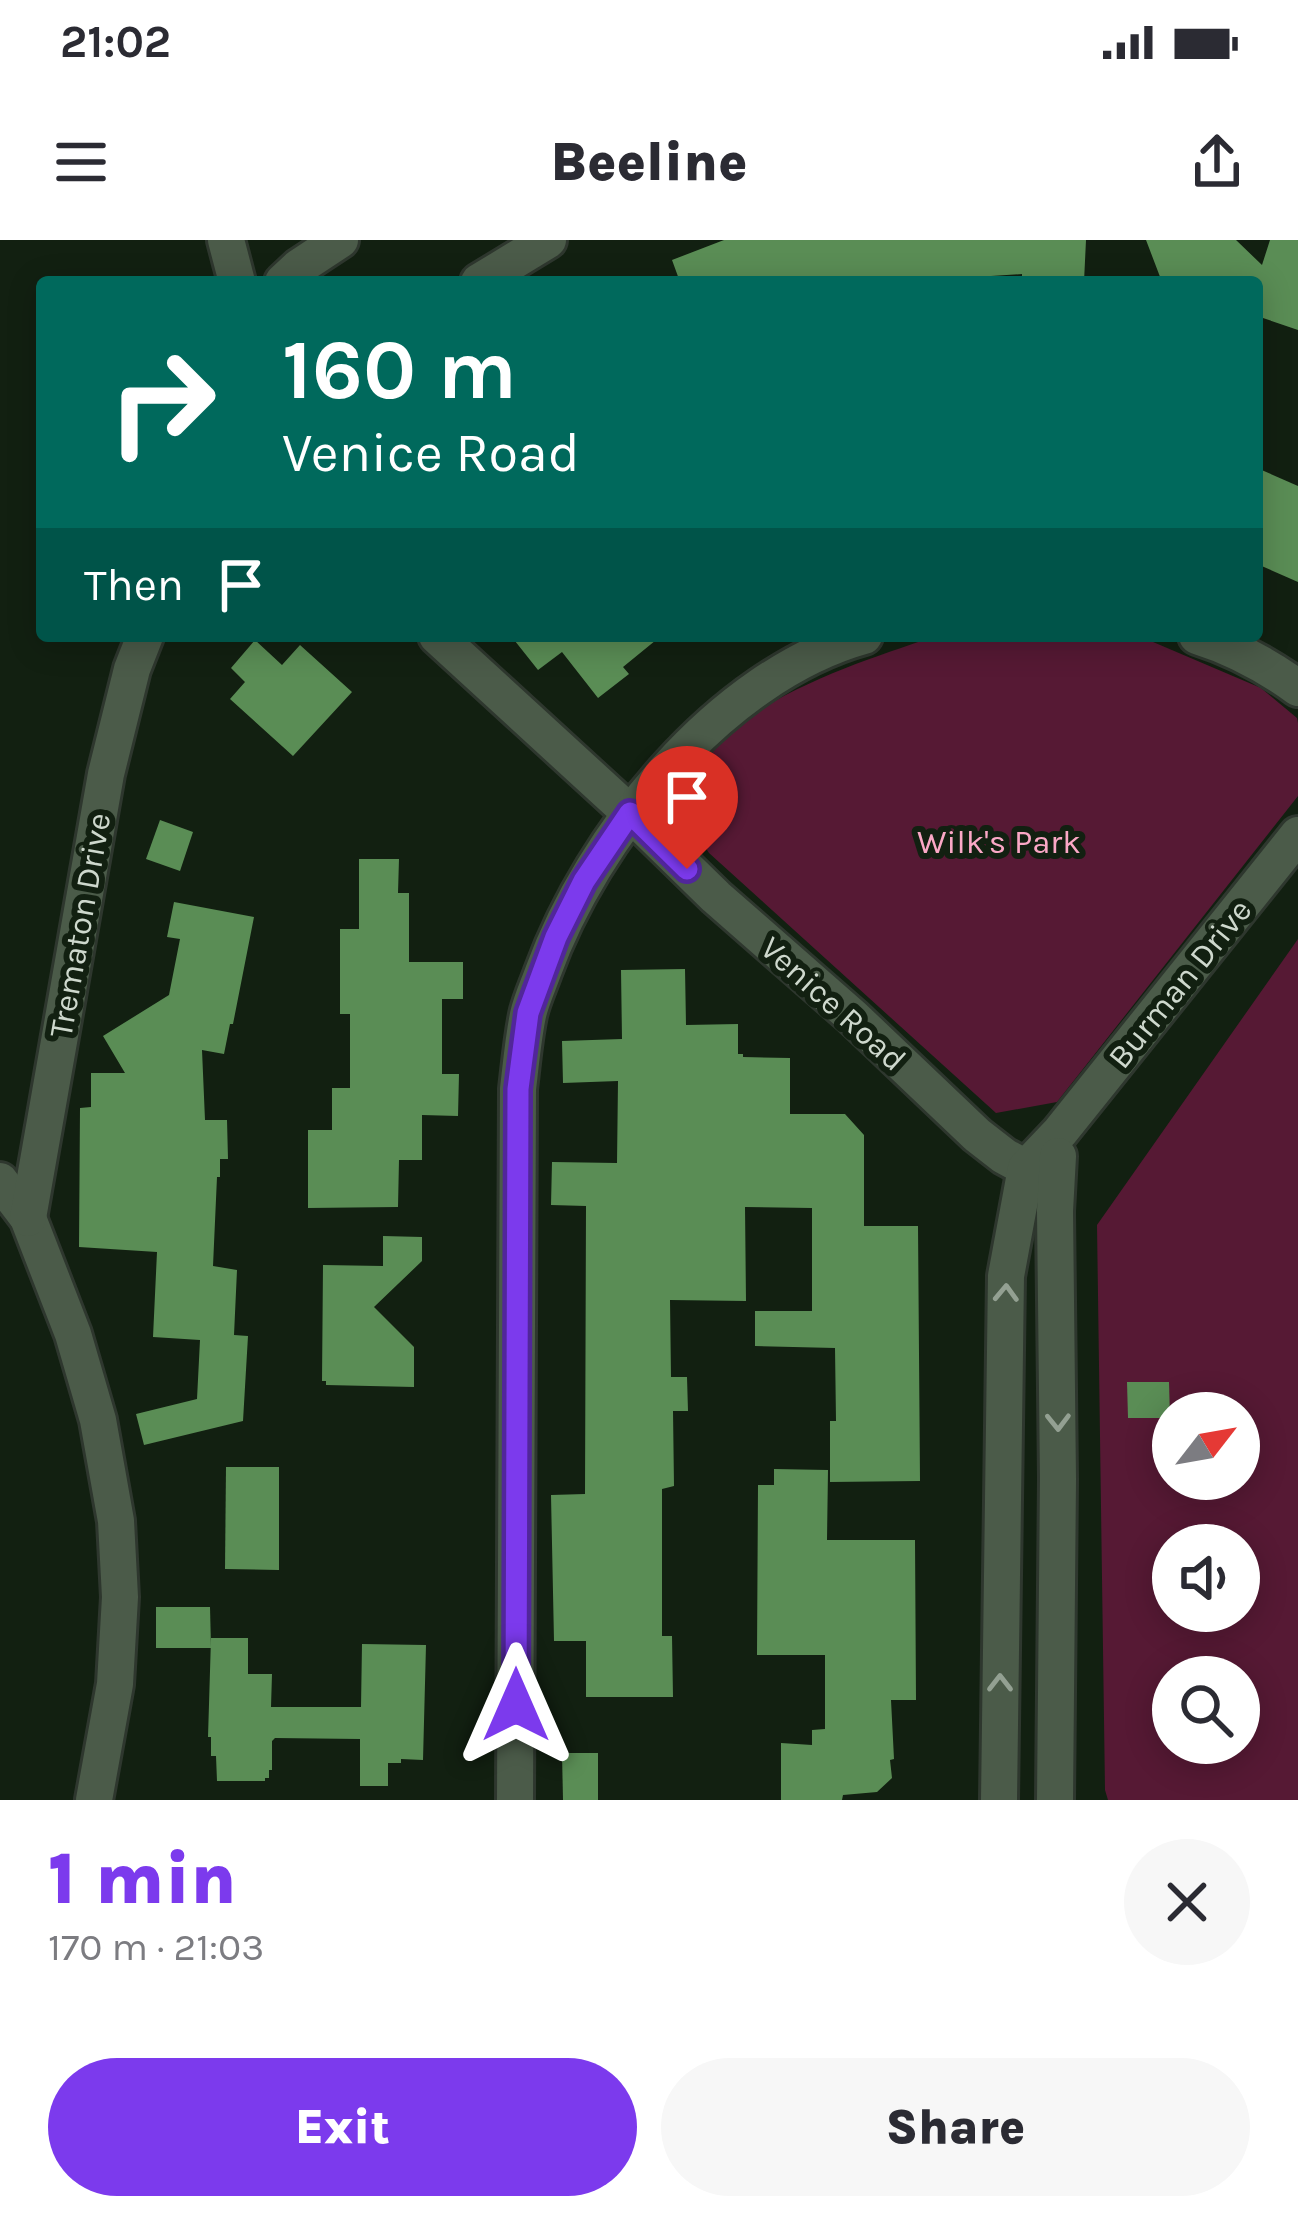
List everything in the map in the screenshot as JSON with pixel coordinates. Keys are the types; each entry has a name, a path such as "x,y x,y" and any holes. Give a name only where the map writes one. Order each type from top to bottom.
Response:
{"street":[{"path":"226,240 235,276"},
{"path":"290,276 340,240"},
{"path":"489,276 548,240"},
{"name":"Trematon Drive","path":"28,1218 106,774 143,642"},
{"name":"Venice Road","path":"443,642 977,1135 1004,1156 1041,1174"},
{"path":"515,1800 518,1089 528,1013 556,937 584,881 630,813 705,730 744,698 843,642"},
{"path":"1216,642 1298,688"},
{"name":"Burman Drive","path":"1041,1174 1060,1132 1298,835"},
{"path":"999,1800 1006,1276 1041,1174"},
{"path":"1041,1174 1058,1479 1055,1800"},
{"path":"0,1181 28,1218 73,1334 98,1420 116,1521 120,1597 115,1684 94,1800"},
{"path":"1002,1474 1058,1479"}],"green space":[{"name":"Wilk's Park","path":"919,642 1153,642 1261,688 1297,718 1298,796 1057,1102 996,1113 709,853 696,833 691,821 692,785 709,752 739,724 778,699"},
{"path":"1298,939 1298,1800 1108,1800 1097,1225"}],"building":[{"path":"724,240 1086,240 1084,276 678,276 672,260"},
{"path":"1146,240 1236,240 1262,265 1270,240 1298,240 1298,330 1263,318 1263,276 1160,276"},
{"path":"1263,471 1298,486 1298,582 1263,567"},
{"path":"253,642 282,665 300,645 352,692 293,756 230,699 245,682 231,668"},
{"path":"516,642 654,642 623,667 629,674 598,698 562,652 538,670"},
{"path":"160,820 193,832 180,871 146,859"},
{"path":"359,859 399,859 398,893 409,893 409,962 463,962 463,999 442,999 442,1074 459,1074 458,1116 422,1115 422,1160 399,1160 398,1207 308,1208 308,1130 332,1130 332,1088 350,1088 350,1014 340,1014 340,929 359,929"},
{"path":"174,902 254,917 224,1054 202,1050 205,1120 227,1120 228,1159 220,1159 217,1177 213,1266 237,1270 234,1335 248,1336 243,1421 144,1445 136,1414 197,1399 200,1340 153,1337 157,1252 79,1247 80,1108 91,1107 91,1073 125,1073 103,1036 169,995 180,939 167,937"},
{"path":"685,969 686,1025 738,1024 738,1054 790,1058 790,1114 845,1114 864,1135 864,1226 918,1226 920,1481 830,1482 830,1421 836,1421 835,1348 755,1346 755,1311 812,1311 812,1208 745,1207 746,1301 670,1300 671,1377 687,1377 688,1411 673,1411 674,1486 662,1489 662,1636 672,1636 673,1697 586,1697 586,1641 554,1641 551,1495 585,1494 586,1206 551,1205 552,1162 617,1163 618,1081 563,1083 562,1041 622,1039 621,970"},
{"path":"383,1236 422,1237 422,1261 374,1307 414,1347 414,1387 326,1385 322,1381 323,1265 383,1266"},
{"path":"1127,1382 1169,1382 1169,1392 1152,1392 1152,1418 1128,1418"},
{"path":"226,1467 279,1467 279,1570 225,1569"},
{"path":"774,1469 828,1470 827,1540 915,1540 916,1700 891,1700 892,1778 877,1792 843,1795 842,1800 781,1800 781,1743 812,1745 812,1730 825,1729 825,1655 757,1655 758,1485 774,1485"},
{"path":"156,1607 210,1607 211,1648 156,1648"},
{"path":"211,1638 248,1638 248,1674 272,1674 271,1707 361,1707 362,1644 426,1645 423,1760 388,1763 388,1786 360,1786 360,1739 275,1738 272,1770 265,1781 217,1781 216,1756 211,1756 208,1737"},
{"path":"562,1753 598,1753 598,1800 563,1800"}],"route":[{"path":"516,1705 518,1089 528,1013 556,937 584,881 630,813 687,869"}]}
